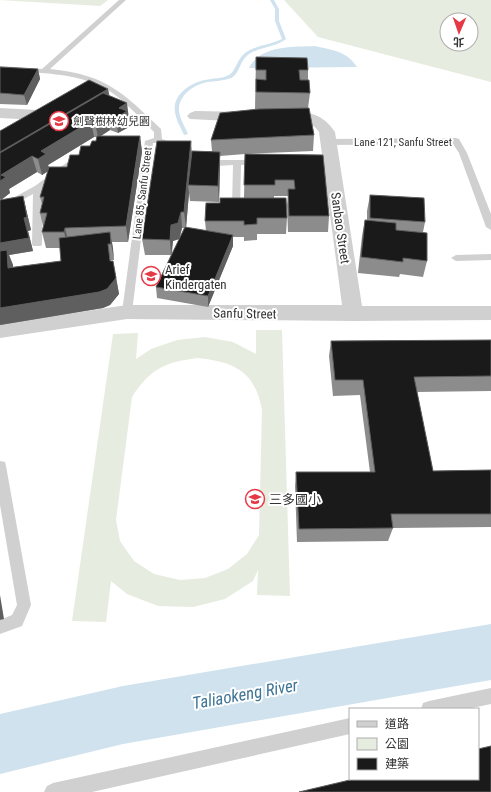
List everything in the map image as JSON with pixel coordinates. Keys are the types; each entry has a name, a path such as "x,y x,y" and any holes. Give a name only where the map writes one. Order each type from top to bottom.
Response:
{"street":[{"path":"0,113 35,116"},
{"name":"Sanbao Street","path":"195,116 305,117 318,120 323,124 328,132 328,162 353,314"},
{"name":"Sanfu Street","path":"0,331 127,312 353,314 491,313"}],"lane":[{"path":"43,72 123,0"},
{"path":"0,68 77,76 106,85 133,107 158,131 149,141"},
{"path":"81,89 94,81"},
{"name":"Lane 85, Sanfu Street","path":"127,312 149,141 184,150"},
{"name":"Lane 121, Sanfu Street","path":"329,142 456,141 463,153 491,227"},
{"path":"0,209 38,188 86,151"},
{"path":"195,156 217,163 269,162"},
{"path":"237,163 237,206"},
{"path":"37,244 38,188"},
{"path":"456,258 491,258"},
{"path":"0,466 24,605 17,621 0,627"},
{"path":"434,708 491,696"},
{"path":"53,792 349,726"}],"green space":[{"path":"0,0 108,0 100,6"},
{"path":"284,0 491,0 491,82 318,37"},
{"path":"256,330 282,330 290,596 257,595 258,570 253,581 225,599 193,607 158,606 127,594 111,581 106,622 72,621 113,334 138,333 136,359 151,349 177,340 205,337 233,342 256,354","holes":["198,358 222,362 241,371 248,377 259,397 262,410 259,535 247,554 228,569 205,578 180,580 154,574 134,561 120,541 116,520 132,397 146,379 160,368 168,364"]}],"water":[{"path":"315,46 344,54 357,67 249,68 254,60 269,51 287,47"}],"building":[{"path":"256,57 307,58 308,70 299,70 300,80 309,80 310,93 256,92 256,79 266,80 266,70 256,70"},
{"path":"0,67 38,69 24,95 0,93"},
{"path":"89,80 108,89 0,152 0,131"},
{"path":"103,93 127,103 119,108 127,111 116,118 108,114 95,122 91,121 41,151 46,154 38,159 32,156 1,175 6,177 0,181 0,153"},
{"path":"309,108 314,135 211,140 220,113 259,109"},
{"path":"97,136 140,136 126,226 65,228 64,232 42,232 47,213 40,213 44,197 40,197 49,167 67,167 70,155 79,155 81,146 90,146 92,141 96,141"},
{"path":"157,141 191,141 184,212 181,212 178,223 171,225 170,240 142,239"},
{"path":"192,151 220,152 218,186 188,185"},
{"path":"245,154 323,155 329,216 289,216 288,189 295,189 294,180 275,180 275,185 244,185"},
{"path":"370,195 424,198 425,222 370,218"},
{"path":"23,196 27,217 24,218 29,238 0,243 0,200"},
{"path":"220,198 286,198 287,218 257,218 257,224 244,225 244,221 205,221 206,203 220,203"},
{"path":"365,220 396,223 396,230 427,233 427,261 403,258 403,262 361,257"},
{"path":"185,227 233,235 208,296 156,287"},
{"path":"110,232 111,244 108,244 110,261 113,261 116,278 107,289 99,292 0,308 0,251 7,250 8,268 61,261 59,238"},
{"path":"491,340 491,376 414,377 433,471 491,470 491,514 391,514 393,528 299,529 296,472 375,472 363,380 335,380 331,341"},
{"path":"491,746 491,792 299,792 350,780 479,780 479,749"}],"waterway":[{"path":"186,134 179,120 177,111 179,100 186,91 201,82 222,79 233,75 240,60 247,54 284,39 277,21 277,9 272,0"},
{"name":"Taliaokeng River","path":"0,744 123,715 491,652"}],"place":[{"name":"劍聲樹林幼兒園","path":"59,121"},
{"name":"Arief Kindergaten","path":"151,276"},
{"name":"三多國小","path":"255,499"}]}
